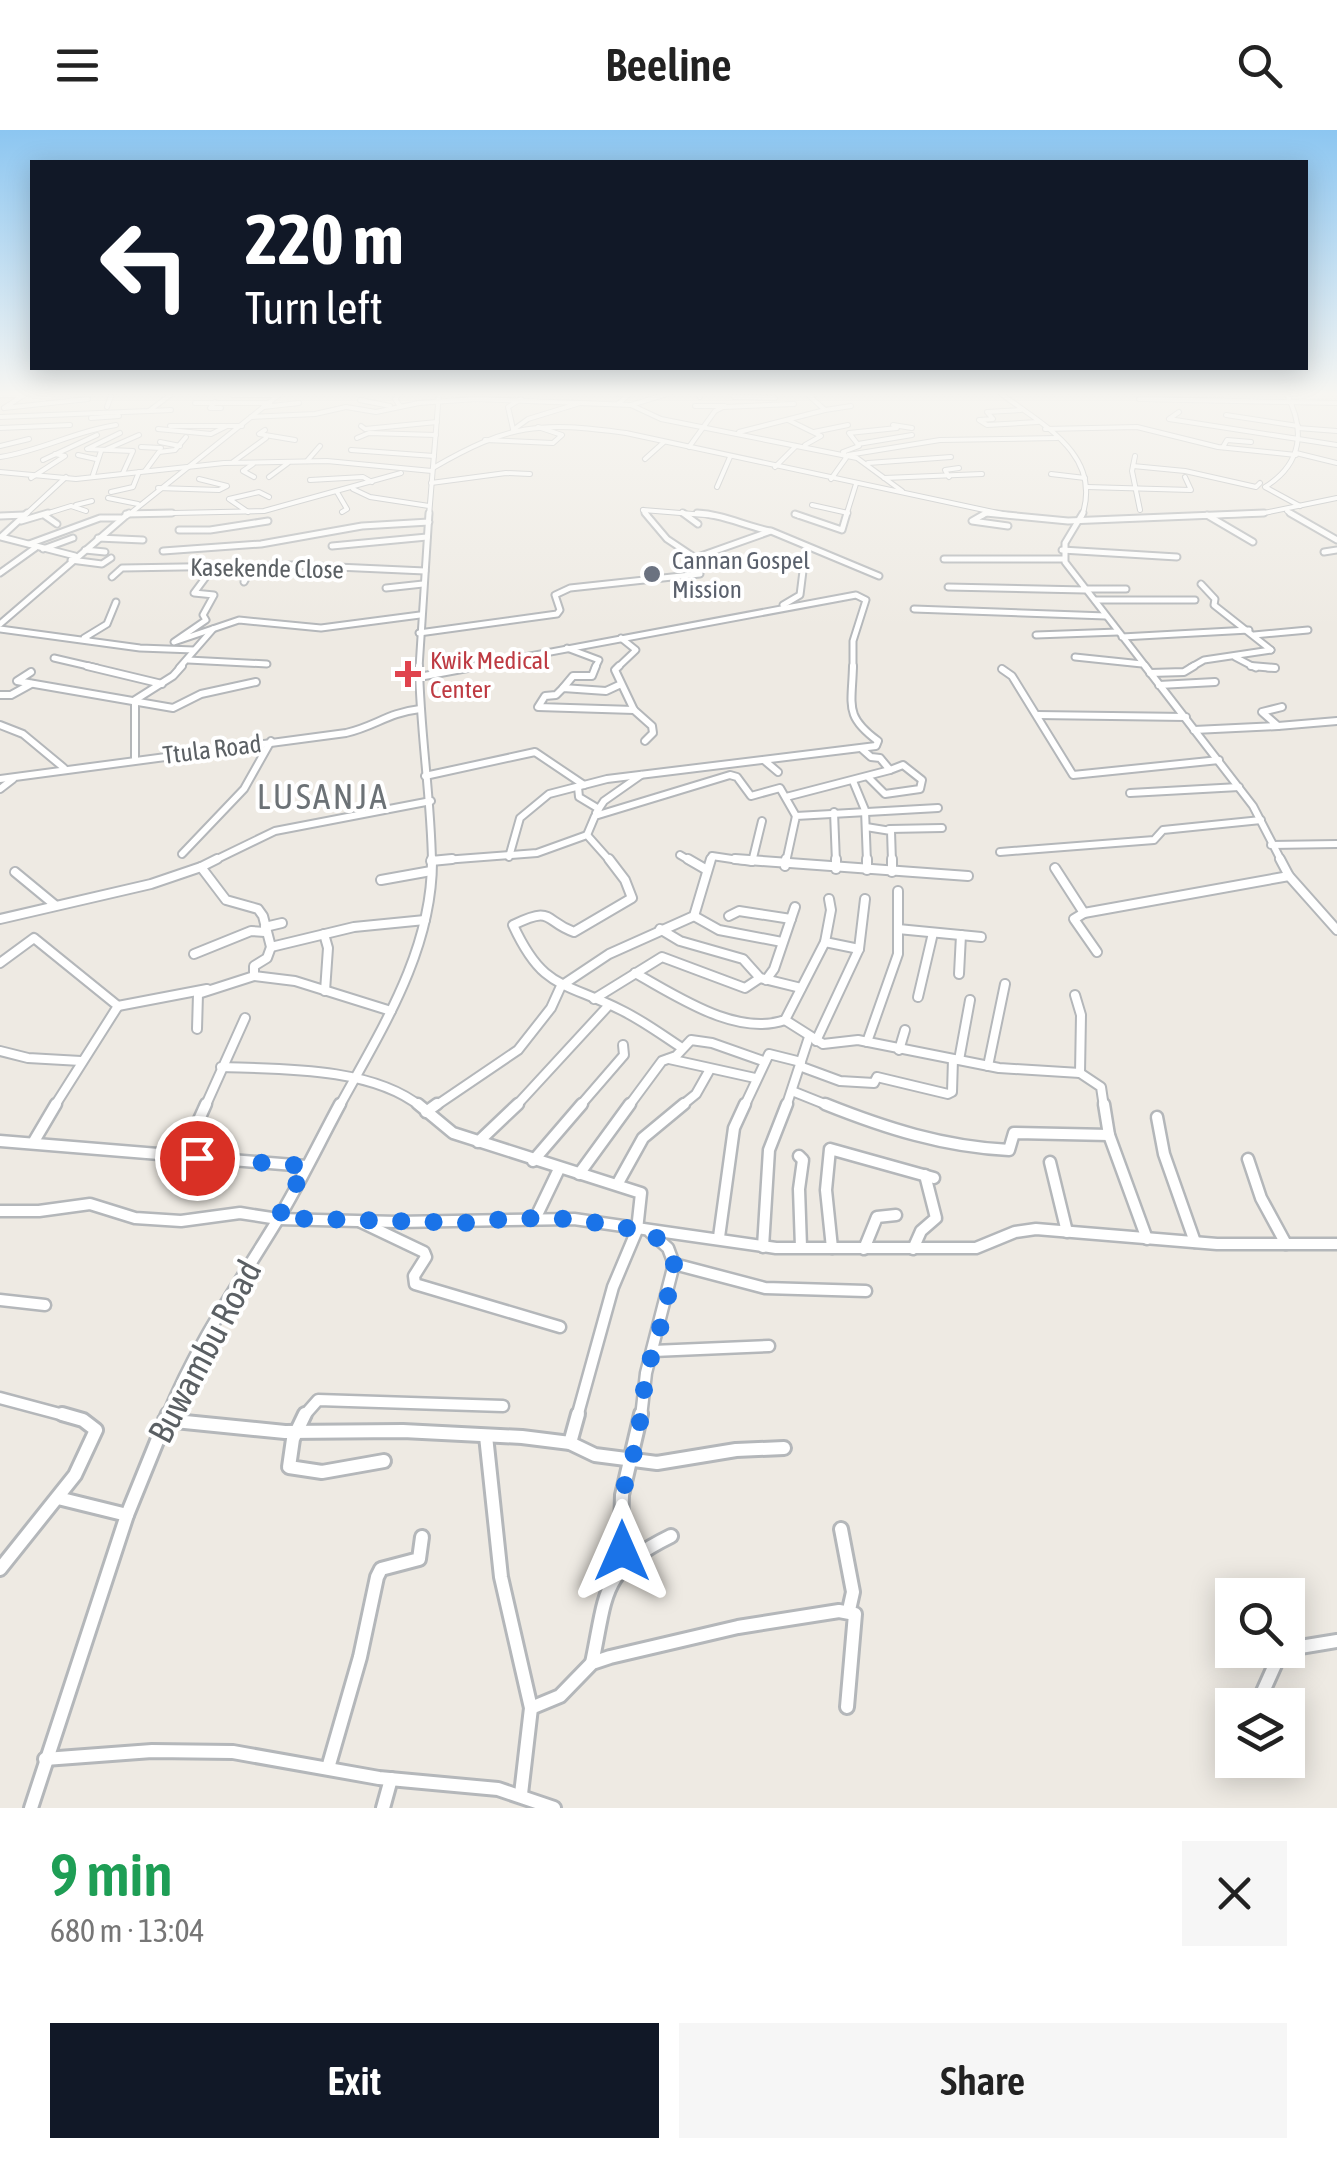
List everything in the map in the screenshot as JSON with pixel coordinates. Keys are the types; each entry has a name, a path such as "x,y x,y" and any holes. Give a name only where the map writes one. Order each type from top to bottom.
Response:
{"street":[{"path":"31,478 41,471"},
{"path":"4,474 31,478 149,471"},
{"path":"0,624 178,471"},
{"path":"243,471 254,477"},
{"path":"269,478 277,471"},
{"path":"25,545 100,518 264,511 415,471"},
{"name":"Buwambu Road","path":"30,1808 128,1515 165,1420 215,1318 278,1218 391,1011 426,920 431,801 425,776 420,708 419,632 433,471"},
{"path":"717,487 724,471"},
{"path":"792,471 986,512 1052,521 1287,511 1337,498"},
{"path":"831,478 836,471"},
{"path":"877,471 906,494"},
{"path":"946,471 949,477"},
{"path":"1083,471 1087,487 1080,519 1067,534 1062,550 1064,559 1084,590 1239,787 1261,820 1288,876 1337,930"},
{"path":"1134,471 1140,510"},
{"path":"1187,471 1256,487 1260,483"},
{"path":"1287,471 1283,479 1266,487 1300,506"},
{"path":"138,504 109,495 132,487 142,472"},
{"path":"431,483 530,474"},
{"path":"884,478 982,474"},
{"path":"1051,474 1085,478"},
{"path":"66,477 1,536 11,542 102,564 111,558"},
{"path":"310,480 333,482 363,477 372,482"},
{"path":"1087,487 1192,490 1185,477"},
{"path":"158,488 214,490 227,486 199,479"},
{"path":"795,514 841,531 856,484"},
{"path":"353,489 374,498 429,506"},
{"path":"248,512 228,499 259,492 269,497"},
{"path":"337,492 346,502 347,509 342,512"},
{"path":"283,495 296,502"},
{"path":"16,522 92,500"},
{"path":"812,504 848,512"},
{"path":"72,506 86,511"},
{"path":"419,632 555,614 560,610 554,596 566,589 699,575 695,558 667,540 643,510 714,514 738,526 770,531 879,576"},
{"path":"264,511 279,542"},
{"path":"1287,511 1337,540"},
{"path":"682,512 698,524"},
{"path":"960,528 986,512"},
{"path":"0,516 24,515"},
{"path":"44,515 57,524"},
{"path":"1207,515 1253,542"},
{"path":"179,530 210,530 268,521"},
{"path":"972,521 1008,526"},
{"path":"162,551 279,542 362,526 428,522"},
{"path":"695,558 770,531"},
{"path":"332,546 428,537"},
{"path":"0,573 39,548 73,538"},
{"path":"98,538 143,540"},
{"path":"0,546 11,542"},
{"path":"86,550 105,552"},
{"path":"1062,550 1177,556"},
{"path":"1324,552 1337,550"},
{"path":"944,559 1064,559"},
{"path":"779,608 800,595 804,564"},
{"path":"174,642 206,620 203,614 214,594 194,593 214,566"},
{"name":"Kasekende Close","path":"112,577 122,568 214,566 425,572"},
{"path":"244,582 253,566"},
{"path":"337,581 341,568"},
{"path":"643,570 644,581"},
{"path":"671,578 682,587"},
{"path":"386,588 423,584"},
{"path":"1150,673 1184,672 1201,660 1271,650 1214,606 1215,599 1201,584"},
{"path":"948,588 1126,589"},
{"path":"420,678 779,608 856,595 866,600 853,641 852,712 856,724 878,744 641,775 550,794 520,818 509,857"},
{"path":"1092,600 1195,600"},
{"path":"101,643 84,638 107,624 116,602"},
{"path":"914,609 1106,616"},
{"path":"174,642 239,620 283,628 321,628 420,615"},
{"path":"135,700 162,684 188,660 218,623 174,642"},
{"path":"0,624 101,643 194,650"},
{"path":"1036,634 1308,630"},
{"path":"622,638 636,650 615,667 619,685 634,710 652,726 653,733 645,741"},
{"path":"567,648 599,660 592,676 574,676 556,695 545,696 538,707 634,710"},
{"path":"1075,657 1142,664"},
{"path":"1235,657 1257,669 1274,668"},
{"path":"54,658 162,684"},
{"path":"188,660 267,664"},
{"path":"1002,669 1012,676 1065,765 1078,776 1219,760"},
{"path":"31,672 17,681 175,708 201,694 256,682"},
{"path":"1159,685 1215,682"},
{"path":"0,696 31,684"},
{"path":"563,688 608,691 619,685"},
{"path":"21,690 32,693"},
{"path":"135,700 136,758"},
{"path":"1278,726 1262,712 1282,707"},
{"name":"Ttula Road","path":"0,778 358,730 386,714 420,708"},
{"path":"1037,716 1186,717"},
{"path":"1194,730 1337,722"},
{"path":"0,725 23,734 64,768"},
{"path":"182,854 244,788 271,742"},
{"path":"862,749 871,757 880,758 890,770"},
{"path":"425,776 535,752 581,786"},
{"path":"765,761 778,772"},
{"path":"786,797 903,765 922,780 920,789 886,794 868,777"},
{"path":"380,880 431,866 537,853 587,836 607,798 641,775"},
{"path":"597,812 730,775 738,777 751,796 777,788 796,816 785,866"},
{"path":"0,789 16,776"},
{"path":"853,781 864,810 866,870"},
{"path":"581,786 579,796 597,812"},
{"path":"1130,793 1239,787"},
{"path":"0,919 151,884 201,867 275,831 431,801"},
{"path":"796,816 938,808"},
{"path":"834,812 836,869"},
{"path":"1000,852 1154,840 1163,830 1261,820"},
{"path":"752,863 762,821"},
{"path":"866,828 942,828"},
{"path":"890,829 892,872"},
{"path":"587,836 623,878 632,898 574,932 553,916 533,916 514,924 533,962 550,981 610,1005 682,1048"},
{"path":"1272,844 1337,844"},
{"path":"680,854 707,870"},
{"path":"694,916 714,856 785,866 968,876"},
{"path":"201,867 226,900 261,912 270,947 267,958 254,966 254,976"},
{"path":"1054,868 1084,912"},
{"path":"16,872 56,906"},
{"path":"1097,952 1074,920 1084,912 1267,884 1288,876"},
{"path":"614,884 623,878"},
{"path":"867,1042 898,954 898,891"},
{"path":"635,972 744,1024 766,1028 785,1020 825,942 831,910 829,898"},
{"path":"764,1247 769,1150 813,1038 860,948 866,899"},
{"path":"594,998 668,957 745,988 774,969 795,906"},
{"path":"729,916 739,911 791,919"},
{"path":"426,1112 518,1050 551,1008 561,986 609,954 694,916"},
{"path":"694,916 718,930 782,942"},
{"path":"270,947 380,923 426,920"},
{"path":"194,954 282,923"},
{"path":"660,929 680,941 743,959 763,979 801,988"},
{"path":"898,929 982,937"},
{"path":"918,997 933,932"},
{"path":"324,934 328,948 326,991"},
{"path":"959,974 961,935"},
{"path":"0,963 34,938 118,1006"},
{"path":"825,942 860,948"},
{"path":"33,1143 80,1061 123,1002 254,976 295,981 391,1011"},
{"path":"988,1066 1005,984"},
{"path":"198,1029 200,1017 195,1000 207,988"},
{"path":"1075,995 1081,1015 1080,1073"},
{"path":"719,1237 734,1128 755,1078 772,1053 840,1081 874,1083 877,1077 948,1094 952,1092 970,1000"},
{"path":"478,1142 576,1044 590,1020 610,1005"},
{"path":"188,1157 183,1156 245,1018"},
{"path":"785,1020 828,1045 846,1040 867,1042 988,1066 1080,1073 1102,1087 1109,1135 1147,1238"},
{"path":"898,1050 905,1030"},
{"path":"579,1174 662,1061 682,1048 698,1039 764,1061"},
{"path":"533,1162 624,1055 627,1050 623,1046"},
{"path":"0,1051 28,1058 80,1061"},
{"path":"669,1058 709,1071 730,1071 755,1078"},
{"path":"221,1067 301,1069 391,1090 443,1128 533,1162 618,1183 641,1193 637,1230 613,1287 570,1443"},
{"path":"618,1183 643,1138 696,1094 709,1071"},
{"path":"792,1091 915,1137 950,1146 1010,1150 1014,1133 1109,1135"},
{"path":"1156,1117 1164,1154 1194,1242"},
{"path":"0,1142 306,1166"},
{"path":"832,1248 826,1190 830,1149 930,1176 936,1218 921,1231 912,1249"},
{"path":"800,1156 801,1247"},
{"path":"1248,1159 1261,1198 1286,1244"},
{"path":"1050,1162 1067,1232"},
{"path":"536,1218 558,1169"},
{"path":"0,1210 39,1211 90,1204 156,1220 180,1221 240,1213 278,1218 474,1223 536,1218 586,1220 650,1232 719,1237 764,1247 976,1248 1024,1230 1194,1242 1337,1244"},
{"path":"864,1248 877,1218 896,1215"},
{"path":"357,1220 426,1254 414,1276 415,1284 560,1326"},
{"path":"382,1233 392,1221"},
{"path":"646,1578 626,1563 621,1529 622,1495 674,1264 668,1248 650,1232"},
{"path":"674,1264 765,1288 866,1292"},
{"path":"0,1300 44,1304"},
{"path":"653,1351 769,1346"},
{"path":"0,1398 84,1420 96,1430 75,1475 0,1569"},
{"path":"384,1461 295,1471 289,1467 297,1431 313,1404 328,1399 503,1406"},
{"path":"165,1420 297,1431 486,1436 570,1443 595,1455 657,1463 736,1450 784,1448"},
{"path":"486,1436 501,1576 531,1708 521,1794"},
{"path":"58,1498 128,1515"},
{"path":"841,1529 853,1592 848,1610"},
{"path":"531,1708 560,1696 592,1663 609,1582 626,1563 671,1536"},
{"path":"328,1768 360,1657 377,1576 381,1568 419,1559 422,1538"},
{"path":"592,1663 810,1612 848,1610 855,1614 847,1708"},
{"path":"1305,1647 1337,1641"},
{"path":"45,1759 202,1750 263,1755 392,1780 534,1796 554,1808"},
{"path":"383,1808 392,1780"}],"place":[{"name":"Cannan Gospel Mission","path":"652,574"},
{"name":"Kwik Medical Center","path":"408,674"}],"district":[{"name":"LUSANJA","path":"323,796"}],"route":[{"path":"197,1158 306,1166 278,1218 474,1223 511,1218 574,1219 650,1232 668,1248 674,1264 669,1297 646,1374 636,1451 622,1495 622,1551"}]}
